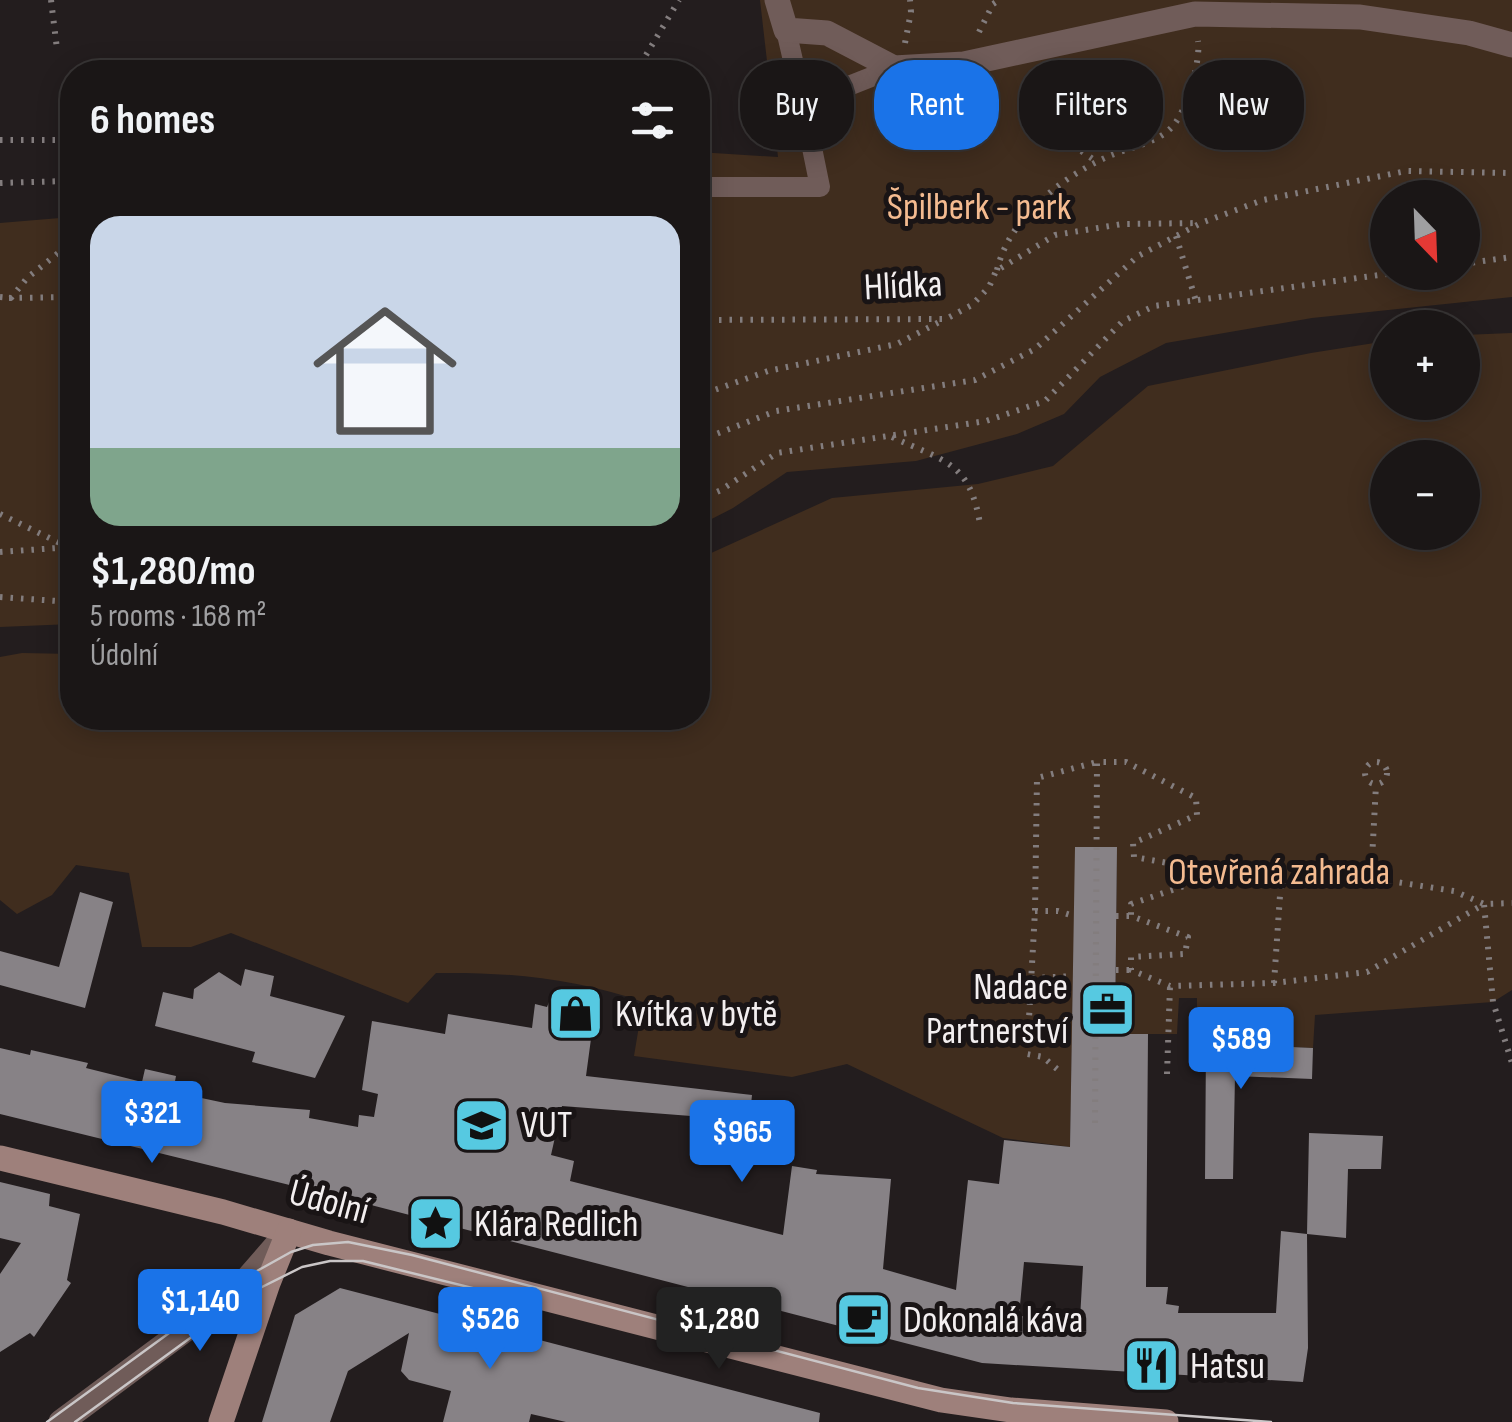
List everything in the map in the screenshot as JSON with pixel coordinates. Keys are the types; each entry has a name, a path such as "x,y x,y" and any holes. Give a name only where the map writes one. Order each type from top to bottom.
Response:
{"street":[{"path":"776,0 786,30 827,33 879,60"},
{"path":"982,60 1196,14 1360,17 1468,33 1512,44"},
{"name":"Údolní","path":"0,1158 941,1400 1011,1410 1166,1422"},
{"path":"60,1422 236,1292 289,1231"},
{"path":"222,1422 289,1231"}],"lane":[{"path":"786,30 793,60"},
{"path":"710,188 820,187 812,150"}],"path":[{"path":"52,0 57,49"},
{"path":"646,55 679,0"},
{"path":"898,60 904,50 910,0"},
{"path":"996,271 1002,248 1036,206 1097,162 1171,128 1184,107 1200,52 1196,14"},
{"path":"1026,50 1034,90 1051,130 1097,162"},
{"path":"0,140 60,140"},
{"path":"710,436 776,411 975,380 1036,349 1138,256 1202,223 1264,200 1406,171 1512,173"},
{"path":"0,183 60,181"},
{"name":"Hlídka","path":"710,320 946,318 972,306 996,271 1056,235 1122,224 1202,223"},
{"path":"1176,236 1196,301"},
{"path":"11,298 60,252"},
{"path":"1480,261 1512,257"},
{"path":"710,495 777,453 986,421 1046,401 1123,321 1154,306 1370,276"},
{"path":"0,298 60,297"},
{"path":"710,392 768,371 897,344 946,318"},
{"path":"890,436 958,468 975,498 980,524"},
{"path":"0,514 60,542"},
{"path":"0,552 60,548"},
{"path":"0,597 60,601"},
{"path":"1057,1069 1043,1057 1027,1054 1037,778 1097,762 1126,762 1196,798 1198,815 1134,842 1134,857 1190,867 1190,884"},
{"path":"1096,1123 1097,762"},
{"path":"1371,878 1376,785"},
{"path":"1131,916 1132,904 1190,884 1371,878 1454,892 1484,904 1512,903"},
{"path":"1274,983 1281,881"},
{"path":"1116,970 1130,970 1170,986 1274,983 1367,972 1484,904"},
{"path":"1484,904 1492,1002 1512,1063"},
{"path":"1035,911 1074,916"},
{"path":"1116,916 1131,916 1188,937 1184,954 1130,957 1130,970"},
{"path":"1032,978 1074,976"},
{"path":"1167,1074 1170,986"}],"green space":[{"name":"Špilberk - park","path":"760,0 1512,0 1512,297 1370,310 1166,343 1100,377 1064,414 1017,434 916,461 787,472 710,520 710,153 778,157 777,150 854,150 854,60 767,60"},
{"path":"60,218 60,624 0,627 0,223"},
{"name":"Otevřená zahrada","path":"1512,333 1512,990 1493,1002 1315,1015 1313,1048 1206,1043 1206,1035 1197,1035 1197,998 1179,998 1177,1034 1115,1034 1117,848 1076,847 1070,1147 1003,1138 847,1064 792,1077 634,1056 643,1002 592,987 515,975 436,973 408,1003 231,933 191,947 142,947 129,873 76,865 52,895 17,914 0,900 0,657 60,654 60,730 710,730 710,554 832,498 978,484 1053,466 1148,386 1370,344 1370,420 1480,420 1480,334"}],"building":[{"path":"1075,847 1117,847 1115,1034 1148,1034 1146,1287 1168,1287 1166,1304 1179,1306 1178,1313 1276,1313 1281,1231 1307,1234 1308,1348 1303,1382 982,1363 0,1114 0,1048 30,1055 31,1050 88,1063 86,1068 142,1082 145,1069 176,1076 173,1092 225,1103 310,1110 309,1118 358,1127 359,1115 374,1117 378,1094 362,1090 372,1021 445,1034 448,1014 532,1028 535,1004 547,1007 549,1002 595,1009 586,1076 752,1095 749,1125 691,1116 562,1106 551,1155 574,1161 570,1181 783,1235 792,1166 817,1170 816,1174 891,1179 883,1269 956,1290 968,1180 999,1184 1004,1140 1070,1147","holes":["1024,1262 1083,1266 1080,1319 1019,1316"]},
{"path":"80,892 113,902 85,1008 0,985 0,951 59,967"},
{"path":"245,969 274,976 270,996 345,1016 315,1078 252,1062 255,1052 155,1026 163,992 193,999 194,989 219,972 241,986"},
{"path":"1206,1043 1313,1048 1312,1079 1235,1076 1233,1179 1205,1179"},
{"path":"1309,1133 1383,1136 1381,1169 1348,1169 1346,1238 1307,1234"},
{"path":"0,1182 50,1194 49,1206 80,1214 67,1280 71,1283 34,1337 30,1333 0,1352 0,1274 21,1243 0,1238"},
{"path":"340,1288 820,1413 819,1422 566,1422 531,1414 529,1422 443,1422 451,1391 409,1380 401,1371 409,1333 348,1371 330,1422 262,1422 295,1315"}],"tram line":[{"path":"47,1422 246,1277 291,1252 313,1245 348,1242 412,1255 918,1388 1013,1403 1271,1422"},
{"path":"75,1422 256,1290 302,1267 330,1261 363,1261 521,1300"}],"place":[{"name":"Nadace Partnerství","path":"1107,1009"},
{"name":"Kvítka v bytě","path":"576,1014"},
{"name":"VUT","path":"482,1125"},
{"name":"Klára Redlich","path":"435,1224"},
{"name":"Dokonalá káva","path":"864,1320"},
{"name":"Hatsu","path":"1151,1366"}]}
